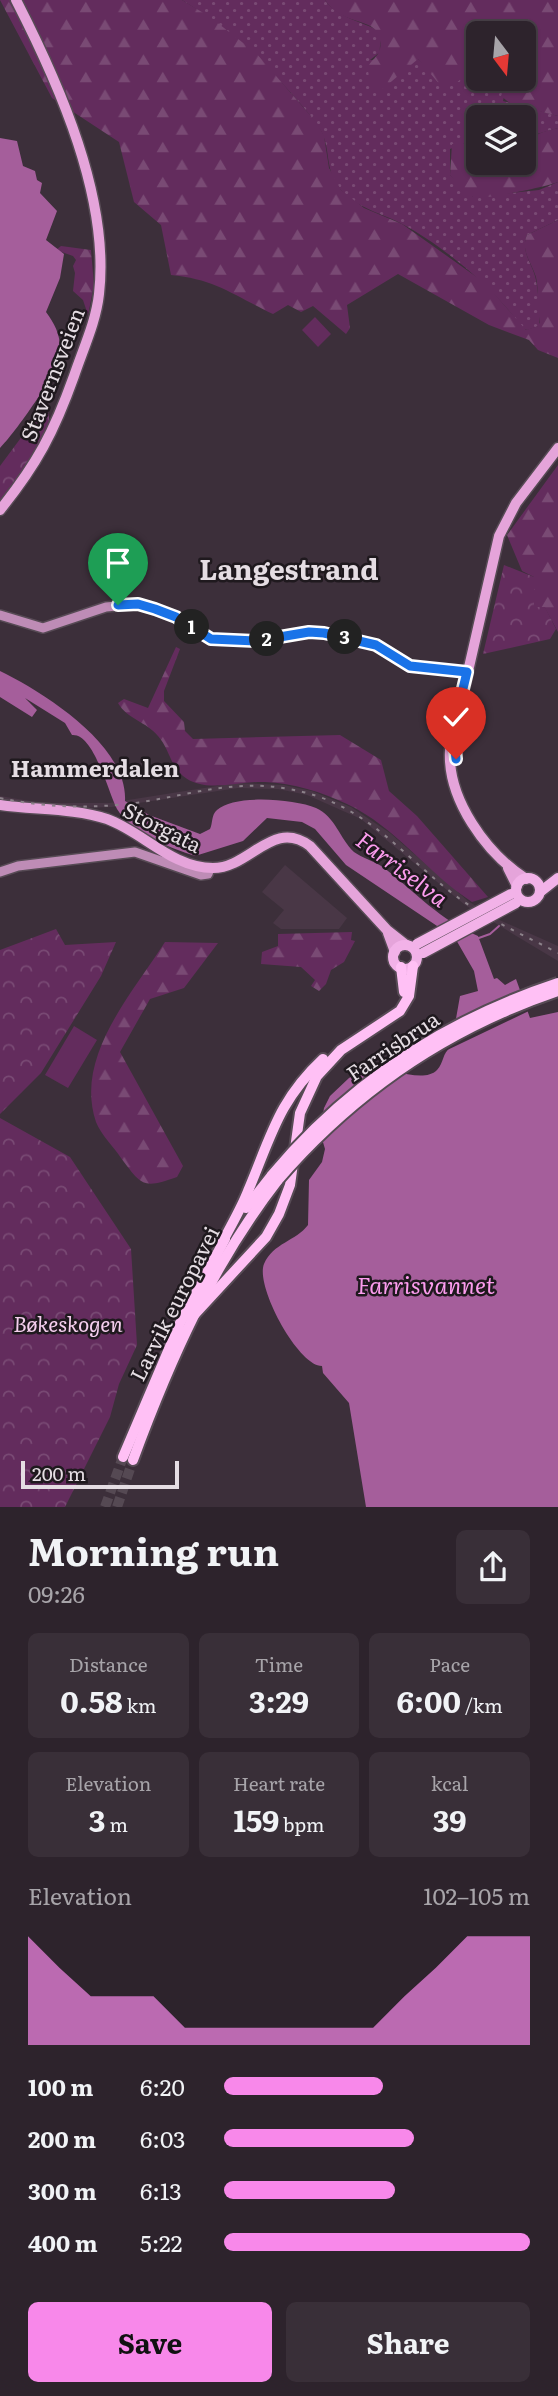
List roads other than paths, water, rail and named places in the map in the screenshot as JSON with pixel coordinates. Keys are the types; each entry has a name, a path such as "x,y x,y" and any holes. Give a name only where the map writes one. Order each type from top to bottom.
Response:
{"highway":[{"path":"401,967 394,960 408,950 517,895 531,880 558,878"},
{"path":"517,895 535,900 540,892 558,878"},
{"path":"531,880 540,892"},
{"path":"221,1245 247,1193 267,1138 280,1112 307,1075 329,1054 394,1009 404,994 401,967 408,950"},
{"path":"193,1316 266,1237 279,1214 290,1185 300,1113 317,1076 341,1050 400,1011 409,996 408,950"},
{"name":"Farrisbrua","path":"275,1177 327,1117 400,1059 478,1014 558,983"},
{"name":"Farrisbrua","path":"275,1177 332,1123 404,1066 469,1028 558,991"},
{"name":"Larvik europavei","path":"275,1177 240,1231 193,1316 128,1459 180,1323 221,1245 275,1177"}],"main road":[{"name":"Stavernsveien","path":"0,510 32,470 51,435 90,330 100,284 94,215 75,133 49,66 16,0"},
{"path":"517,895 506,865 475,825 459,795 450,765 467,672 499,536 516,503 558,448"},
{"path":"0,615 43,628 106,607 138,604 186,623 211,639 256,641 309,632 339,635 376,645 410,666 467,672"},
{"name":"Storgata","path":"0,805 107,820 187,863 210,868 237,863 273,838 298,838 316,852 408,950"},
{"path":"0,872 18,866 129,851 201,875 208,874 210,868"},
{"path":"506,865 531,880"}],"water":[{"path":"0,138 17,141 23,166 35,171 37,180 42,183 40,193 57,211 46,240 64,254 60,278 46,312 58,335 58,361 35,402 0,448"},
{"name":"Farrisvannet","path":"0,671 38,692 80,723 113,760 122,780 125,801 149,815 200,834 210,829 217,810 237,802 279,800 306,805 323,812 354,852 383,867 440,914 478,936 494,979 497,978 505,985 516,979 530,1018 558,1012 558,1507 366,1507 349,1403 323,1373 322,1366 312,1363 291,1340 272,1306 263,1275 264,1264 273,1251 308,1225 309,1180 322,1162 325,1149 320,1132 324,1108 330,1096 349,1078 367,1067 422,1076 430,1074 437,1070 451,1047 460,996 478,991 474,971 455,938 346,865 315,829 302,822 267,818 243,841 195,856 141,832 117,809 94,753 87,743 72,735 65,723 25,698 37,710 32,717 0,697"}],"waterway":[{"path":"476,939 490,934 499,926"}],"tunnel":[{"path":"105,1507 123,1457"},
{"path":"117,1507 133,1460"}],"railway":[{"path":"0,798 53,806 107,806 252,786 270,786 315,795 359,816 452,893 477,910 558,953"}],"district":[{"name":"Langestrand","path":"289,568"},
{"name":"Hammerdalen","path":"95,767"}],"water label":[{"name":"Farriselva","path":"403,868"}],"park label":[{"name":"Bøkeskogen","path":"68,1322"}]}
